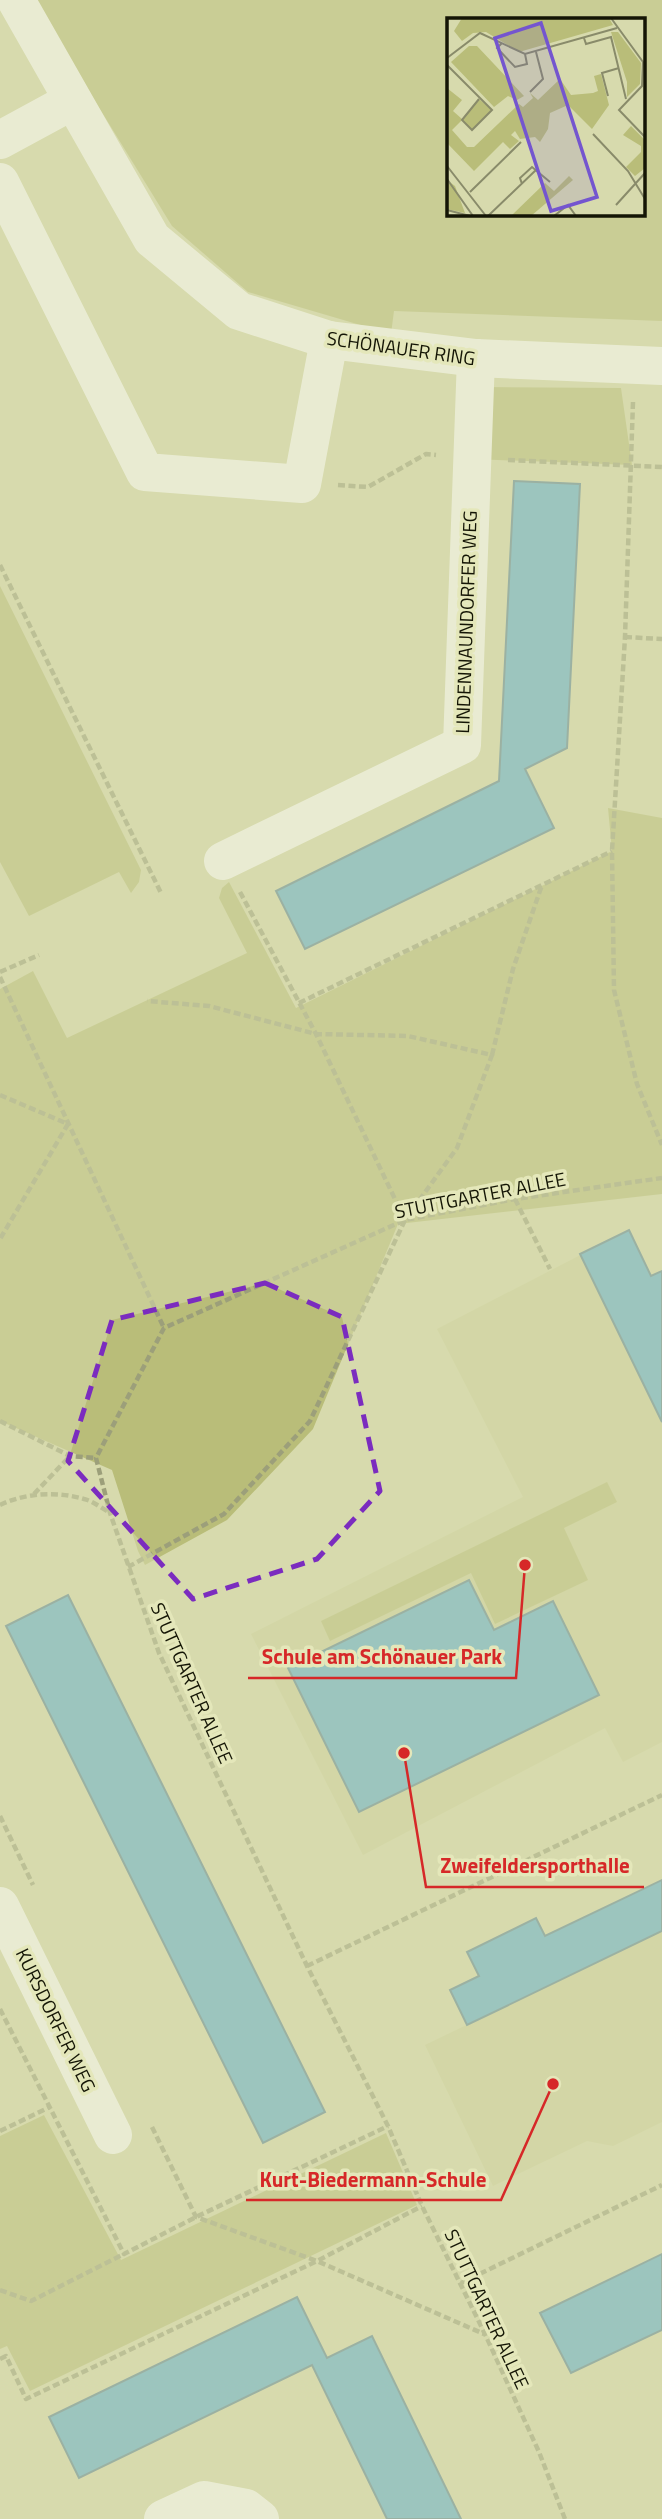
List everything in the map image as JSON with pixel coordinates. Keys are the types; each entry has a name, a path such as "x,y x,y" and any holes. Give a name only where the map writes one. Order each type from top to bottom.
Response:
{"street":[{"name":"SCHÖNAUER RING","path":"16,0 152,239 239,311 329,340 476,358 648,365"},
{"path":"0,140 72,101"},
{"path":"0,181 145,472 302,484 329,340"},
{"name":"LINDENNAUNDORFER WEG","path":"223,861 462,745 476,358"},
{"name":"KURSDORFER WEG","path":"0,1906 113,2135"},
{"path":"163,2519 204,2500 246,2508 260,2519"}],"path":[{"path":"648,365 625,637 612,851 614,990 637,1084 662,1145"},
{"path":"0,565 161,893"},
{"path":"625,637 662,639"},
{"path":"299,1003 612,851"},
{"path":"223,861 316,1034 405,1220"},
{"path":"128,1566 224,1514 310,1422 405,1220 457,1148 492,1055 513,969 542,885"},
{"path":"0,1421 70,1456 96,1458 164,1328 0,974 39,955"},
{"path":"147,1001 209,1006 316,1034 408,1036 492,1055"},
{"path":"0,1095 68,1124"},
{"path":"0,1240 68,1124"},
{"name":"STUTTGARTER ALLEE","path":"164,1328 405,1220 515,1199 662,1178"},
{"path":"515,1199 550,1269"},
{"path":"33,1495 70,1456"},
{"name":"STUTTGARTER ALLEE","path":"96,1458 110,1513 159,1653 307,1966 388,2126 422,2206 461,2283 539,2452 565,2519"},
{"path":"0,1505 33,1495 86,1499 110,1513"},
{"path":"307,1966 662,1795"},
{"path":"0,2009 124,2254"},
{"path":"0,2132 90,2088"},
{"path":"113,2135 150,2124 196,2217 317,2261 485,2334"},
{"path":"0,2290 31,2301 196,2217 388,2126"},
{"path":"461,2283 662,2185"},
{"path":"0,2358 6,2356 26,2399 317,2261 422,2206"}],"highlighted area":[{"path":"265,1283 342,1317 380,1491 317,1559 193,1599 68,1461 112,1320"}],"shaded area":[{"path":"37,0 662,0 662,321 394,311 391,334 248,292 172,226 90,93"},
{"path":"486,387 621,388 632,465 472,459"},
{"path":"0,586 141,870 139,882 131,893 119,872 29,916 0,862"},
{"path":"608,808 662,818 662,1194 398,1224 313,1429 227,1520 145,1565 112,1470 0,1421 0,989 33,971 67,1038 247,953 219,898 222,888 229,882 296,1008 612,851"},
{"path":"629,1230 662,1298 662,1742 623,1762 605,1728 363,1855 251,1634 523,1497 437,1329"},
{"path":"607,1482 617,1502 564,1528 588,1580 495,1624 471,1573 330,1641 321,1621"},
{"path":"662,1931 662,2122 613,2146 587,2141 493,2186 425,2045"},
{"path":"44,2115 121,2260 386,2133 417,2205 30,2391 7,2346 0,2349 0,2136"}],"building":[{"path":"514,481 580,484 567,748 525,769 554,828 305,949 276,891 499,781"},
{"path":"629,1230 651,1276 662,1271 662,1422 580,1254"},
{"path":"469,1580 494,1630 553,1601 599,1695 359,1812 288,1668"},
{"path":"68,1595 325,2112 263,2143 6,1626"},
{"path":"662,1880 662,1931 467,2025 450,1990 479,1976 467,1952 536,1918 545,1936"},
{"path":"662,2254 662,2330 571,2373 540,2313"},
{"path":"297,2297 327,2358 372,2336 461,2519 387,2519 312,2365 79,2478 49,2417"}],"place":[{"name":"Schule am Schönauer Park","path":"525,1565"},
{"name":"Zweifeldersporthalle","path":"404,1753"},
{"name":"Kurt-Biedermann-Schule","path":"553,2084"}]}
